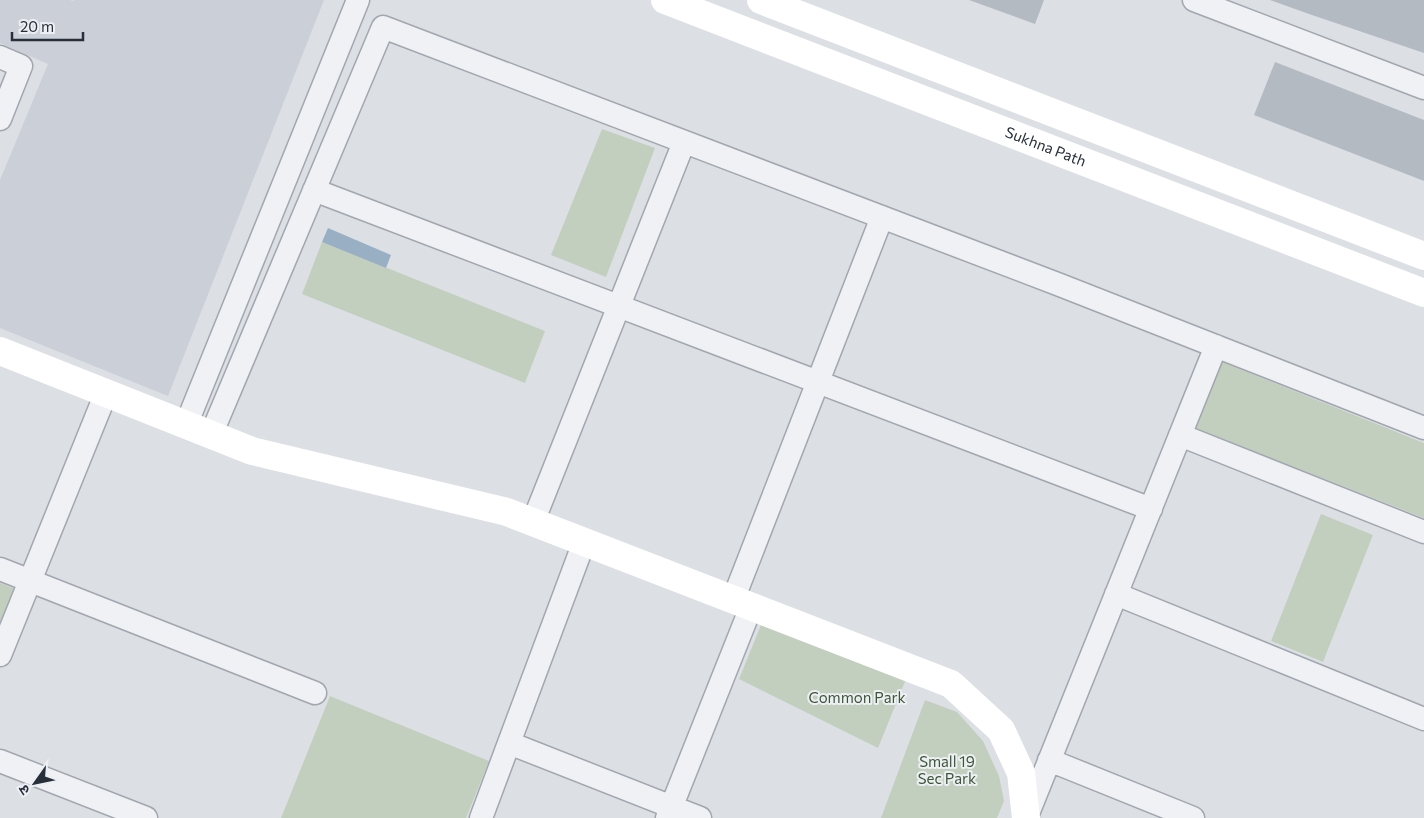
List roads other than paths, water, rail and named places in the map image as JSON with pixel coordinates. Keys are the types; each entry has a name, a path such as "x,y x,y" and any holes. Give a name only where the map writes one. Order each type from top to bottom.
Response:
{"main road":[{"name":"Sukhna Path","path":"665,0 1424,293"},
{"path":"761,0 1424,256"},
{"path":"0,351 252,451 507,512 951,684 1001,730 1021,772 1027,817"}],"street":[{"path":"186,425 358,0"},
{"path":"1204,2 1424,88"},
{"path":"211,435 383,27 882,217 1424,428"},
{"path":"0,58 21,66 0,119"},
{"path":"533,522 684,142"},
{"path":"314,190 1151,509"},
{"path":"669,812 818,382 882,217"},
{"path":"1027,817 1216,346"},
{"path":"0,655 106,393"},
{"path":"1180,435 1424,532"},
{"path":"481,818 584,542"},
{"path":"0,569 315,693"},
{"path":"1116,594 1424,719"},
{"path":"509,743 669,812 700,818"},
{"path":"1049,760 1193,818"},
{"path":"0,761 146,818"}],"water":[{"path":"328,228 391,255 386,268 322,242"}],"park label":[{"name":"Common Park","path":"857,698"},
{"name":"Small 19 Sec Park","path":"947,770"}]}
